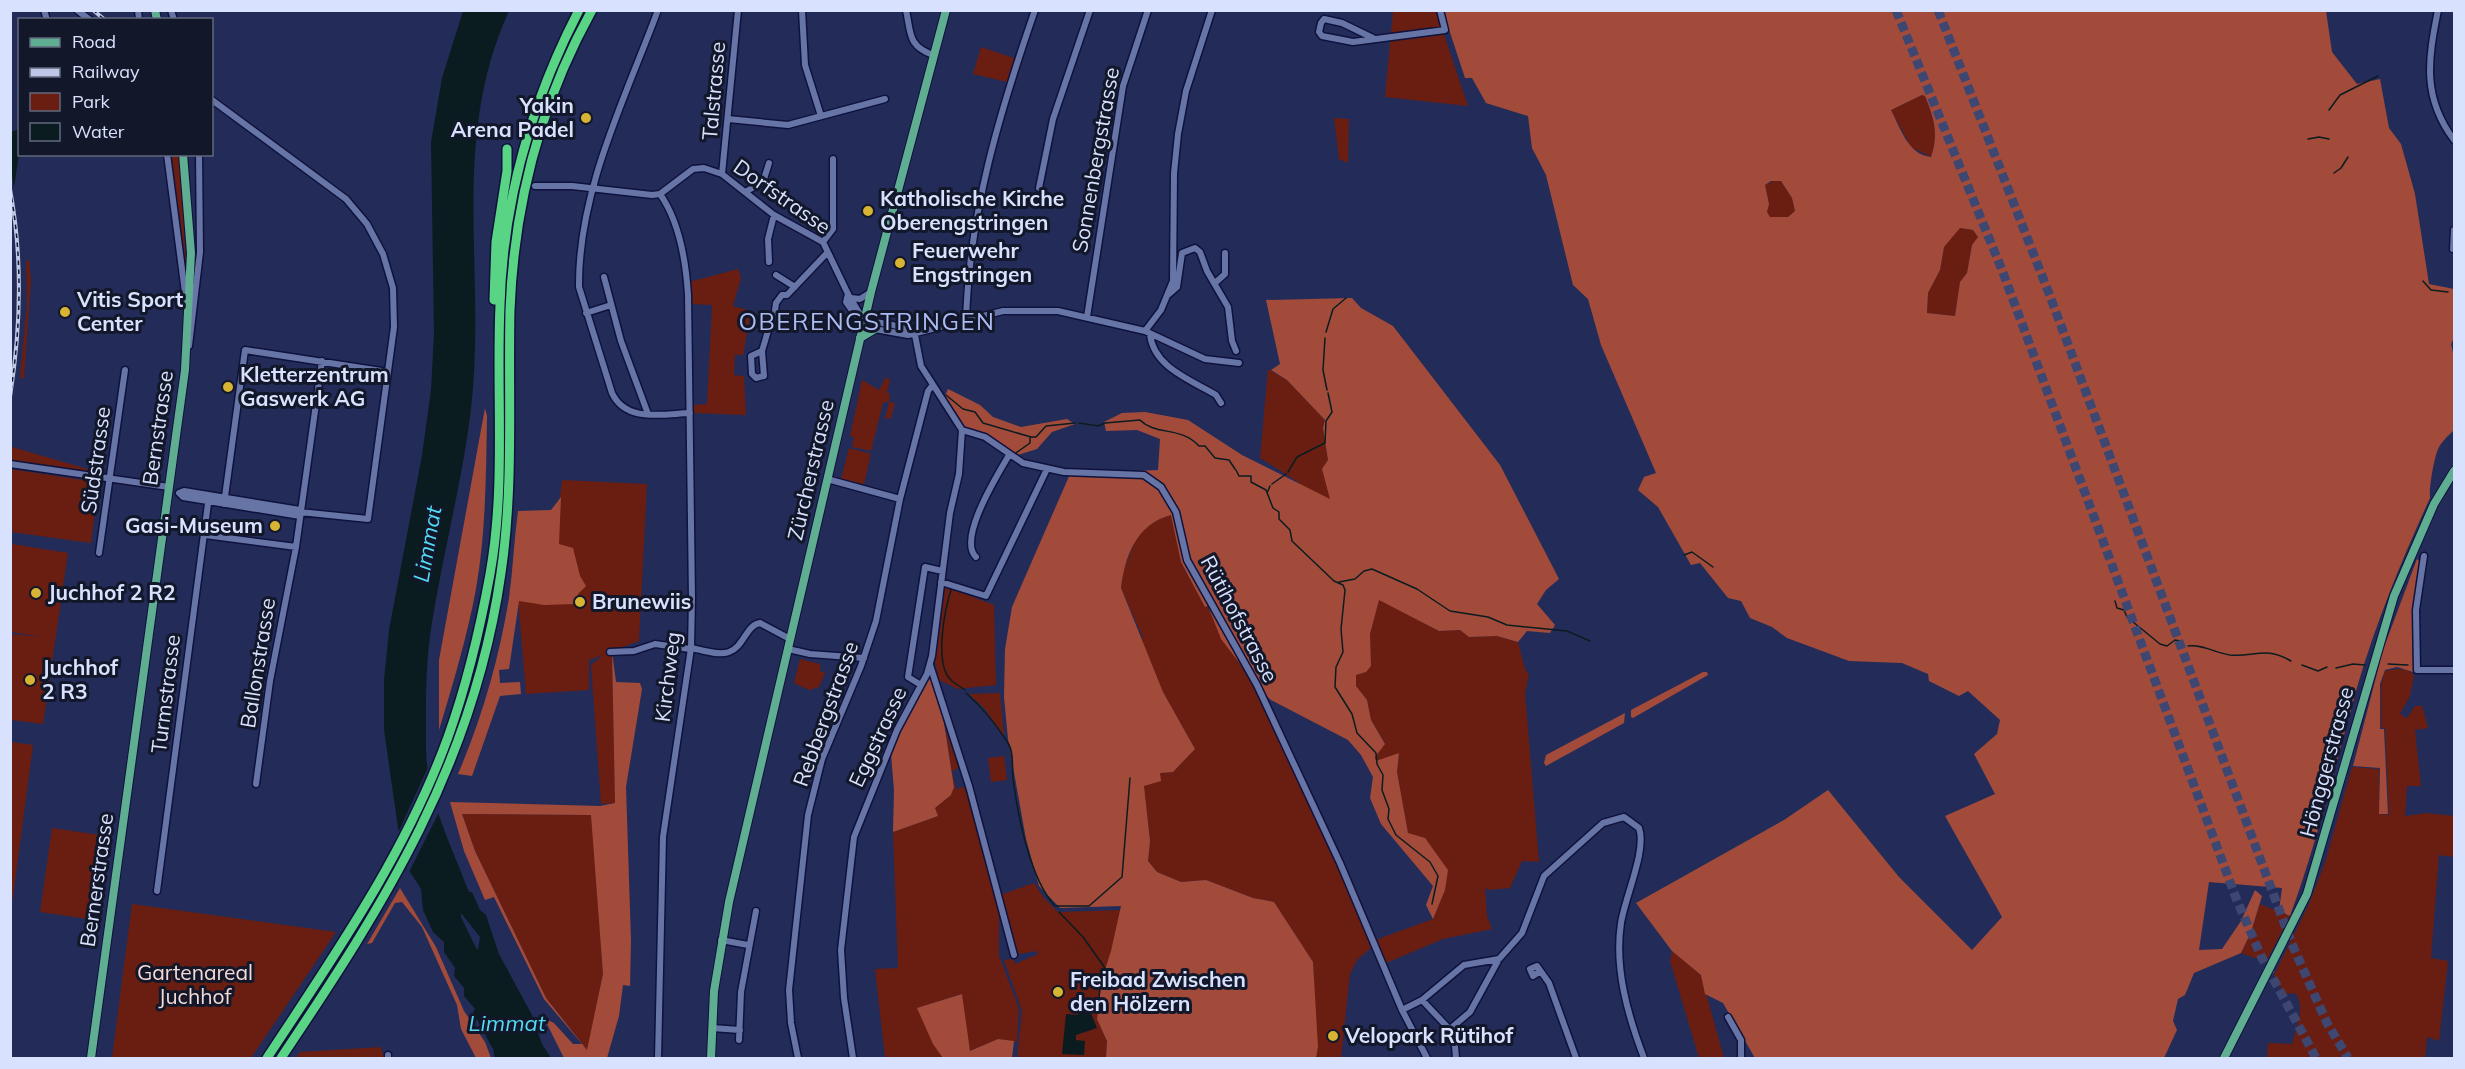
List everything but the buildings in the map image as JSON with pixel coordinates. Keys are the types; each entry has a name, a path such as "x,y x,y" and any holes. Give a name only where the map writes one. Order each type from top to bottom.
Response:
{"highway":[{"path":"267,1059 341,945 391,860 427,788 448,738 471,664 490,572 497,494 501,284 514,184 540,95 579,10"},
{"path":"281,1059 391,886 414,843 453,759 481,673 504,556 509,474 512,291 516,238 525,183 549,102 592,10"},
{"path":"498,422 494,271 508,166 507,149"}],"main road":[{"name":"Zürcherstrasse","path":"711,1059 711,1028 721,940 871,292 946,10"},
{"name":"Bernstrasse","path":"139,706 185,370 191,253 183,156"},
{"path":"860,338 875,329"},
{"name":"Hönggerstrasse","path":"2224,1059 2307,894 2394,596 2434,504 2454,471"},
{"name":"Bernerstrasse","path":"91,1059 139,706"}],"street":[{"path":"658,10 592,188 579,269 580,295 615,399 626,411 648,414 690,413"},
{"name":"Talstrasse","path":"722,174 738,10"},
{"path":"802,10 805,65 821,116"},
{"path":"906,10 914,44 919,50 933,55"},
{"path":"966,321 969,273 985,171 1012,76 1035,10"},
{"path":"1039,188 1053,119 1090,10"},
{"name":"Sonnenbergstrasse","path":"1087,316 1123,86 1148,10"},
{"path":"1212,10 1186,92 1178,134 1174,173 1174,266 1169,294 1148,333 1153,347 1163,362 1216,395 1221,403"},
{"path":"1373,38 1333,20 1324,20 1319,32 1330,39 1353,42 1445,30 1440,10"},
{"path":"2438,10 2431,44 2431,87 2440,118 2454,140"},
{"path":"729,118 788,124 885,99"},
{"path":"213,101 339,194 367,224 383,254 393,288 394,327 388,372 245,350 225,501"},
{"path":"166,156 184,273 186,348"},
{"path":"185,370 198,282 201,205 199,156"},
{"path":"823,242 833,229 833,159"},
{"path":"745,192 763,182 769,163"},
{"name":"Dorfstrasse","path":"660,194 693,169 704,168 722,174 774,215 823,242 864,322"},
{"path":"535,186 592,188 637,196 660,194"},
{"name":"Kirchweg","path":"658,1059 663,837 691,648 687,279 675,229 660,194"},
{"path":"770,262 768,239 774,215"},
{"path":"2453,249 2454,230"},
{"path":"1169,294 1177,287 1182,253 1191,248 1200,252 1207,271 1228,307 1232,341 1236,351"},
{"path":"762,351 774,318 776,303 782,295 787,295 827,253"},
{"path":"1215,283 1225,274 1225,253"},
{"path":"776,275 795,287"},
{"path":"604,277 611,305 648,414"},
{"path":"849,296 860,299 871,292"},
{"path":"586,313 611,305"},
{"path":"864,322 875,329 915,335 1003,311 1058,311 1087,316 1148,333 1205,359 1239,363"},
{"path":"864,322 877,322 909,330 915,335 921,366 932,387 962,430"},
{"name":"Ballonstrasse","path":"256,784 270,681 296,547 322,361"},
{"name":"Südstrasse","path":"99,553 125,370"},
{"name":"Turmstrasse","path":"157,891 209,499 300,513 368,519 388,372"},
{"name":"Rebbergstrasse","path":"798,1059 791,1023 789,990 808,816 822,759 864,658 876,621 900,499 925,401 932,387"},
{"name":"Rütihofstrasse","path":"962,430 985,437 1023,463 1047,469 1144,475 1161,487 1176,512 1187,560 1261,693 1340,863 1402,1010 1427,1059"},
{"name":"Eggstrasse","path":"853,1059 844,998 841,950 851,852 859,819 897,730 930,665 942,571 959,474 962,430"},
{"path":"976,557 971,550 970,538 991,485 1009,455"},
{"path":"10,464 169,487"},
{"path":"941,582 986,596 1047,469"},
{"path":"827,479 900,499"},
{"path":"204,535 296,547"},
{"path":"2424,556 2416,610 2417,670 2454,670"},
{"path":"921,685 908,677 925,567 942,571"},
{"path":"610,652 634,651 655,645 729,652 738,646 753,625 760,623 790,639"},
{"path":"788,649 810,654 864,658"},
{"path":"930,665 969,786 1014,955"},
{"path":"1450,1029 1470,1012 1499,959 1522,933 1544,876 1603,823 1618,817 1636,823 1642,835 1621,923 1621,972 1626,1001 1644,1059"},
{"path":"739,1040 741,992 756,910"},
{"path":"721,940 748,945"},
{"path":"1402,1010 1422,1000 1464,965 1499,959"},
{"path":"1539,972 1549,983 1576,1059"},
{"path":"1422,1000 1450,1029 1455,1038 1456,1059"},
{"path":"1728,1017 1741,1040 1741,1059"},
{"path":"711,1028 740,1030"}],"green space":[{"path":"1393,11 1436,11 1468,106 1385,97"},
{"path":"981,47 1014,58 1007,82 973,74"},
{"path":"1922,95 1925,96 1934,126 1935,141 1931,157 1911,147 1891,110"},
{"path":"1334,118 1349,119 1348,163 1339,159"},
{"path":"169,156 179,156 187,273"},
{"path":"1776,180 1781,181 1792,198 1795,211 1788,217 1770,218 1767,212 1769,204 1765,185"},
{"path":"1959,228 1973,230 1978,237 1972,245 1967,273 1960,282 1955,316 1927,313 1928,293 1940,270 1944,247"},
{"path":"26,260 29,261 31,280 24,379 20,377 27,304"},
{"path":"738,269 741,278 733,306 751,311 743,355 735,355 734,375 744,376 746,415 693,413 693,405 707,404 712,305 690,304 689,282"},
{"path":"1268,369 1287,380 1325,420 1323,428 1328,460 1322,469 1331,499 1309,507 1298,482 1260,458"},
{"path":"886,377 890,380 887,392 890,394 889,402 883,403 871,451 852,447 854,437 850,436 862,380 879,390"},
{"path":"889,402 895,403 891,418 885,419"},
{"path":"12,447 108,475 11,460"},
{"path":"849,448 871,454 864,484 841,479"},
{"path":"10,469 96,482 95,486 98,487 91,543 11,532"},
{"name":"Brunewiis","path":"562,480 647,484 639,641 612,651 615,803 601,804 591,665 603,655 589,660 589,690 526,694 515,563 558,513"},
{"path":"1171,514 1184,569 1255,685 1373,946 1357,960 1350,974 1341,1058 1316,1058 1313,962 1274,902 1253,898 1206,880 1181,882 1157,872 1148,861 1150,841 1144,786 1160,773 1173,772 1195,749 1163,692 1139,639 1143,638 1121,588 1123,572 1136,538 1149,524"},
{"path":"12,544 68,553 43,724 11,720 11,634 41,637 11,632"},
{"path":"944,586 994,605 996,685 958,689 939,680 935,661"},
{"path":"1379,599 1439,631 1460,630 1469,637 1497,636 1518,642 1525,669 1529,675 1525,693 1539,862 1522,861 1510,888 1488,890 1485,887 1487,916 1492,929 1443,939 1386,963 1376,944 1378,939 1433,919 1445,890 1408,834 1397,772 1399,754 1376,762 1375,757 1385,743 1371,720 1367,700 1356,686 1356,675 1371,666 1370,634"},
{"path":"800,659 820,664 820,671 825,673 819,687 809,690 794,683"},
{"path":"2407,670 2414,675 2410,696 2400,714 2407,718 2415,706 2422,706 2428,728 2415,730 2421,786 2407,786 2405,816 2427,813 2454,816 2454,857 2439,855 2431,958 2448,961 2439,1041 2427,1037 2425,1058 2267,1058 2268,1043 2292,1044 2296,1032 2300,1011 2298,998 2295,993 2287,994 2282,990 2274,975 2309,904 2325,863 2352,767 2379,769 2379,814 2389,815 2385,728 2381,728 2381,685 2385,671"},
{"path":"1000,693 1003,736 985,709 969,694"},
{"path":"943,710 959,768 952,771 956,789 968,786 999,911 999,956 1019,1009 1017,1042 998,1039 970,1051 961,994 918,1008 943,1058 885,1058 875,969 898,968 893,832 938,816 935,808 951,795 954,787"},
{"path":"10,742 33,745 11,912"},
{"path":"1004,756 1007,780 991,782 988,758"},
{"path":"462,814 592,815 603,974 588,1051 546,998 475,851"},
{"path":"52,828 107,836 95,920 40,912"},
{"name":"Freibad Zwischen den Hölzern","path":"1034,883 1044,898 1058,912 1121,910 1097,1019 1107,1041 1106,1058 1017,1058 1022,1011 1004,960 1013,959 1015,964 1038,954 1036,951 1019,954 1015,951 1000,895"},
{"name":"Gartenareal Juchhof","path":"132,904 336,932 251,1058 112,1058"},
{"path":"2260,904 2290,916 2266,962 2241,953"},
{"path":"1672,951 1701,975 1724,1058 1699,1058 1670,961"},
{"path":"381,1047 384,1058 296,1058 300,1052"}],"shaded area":[{"path":"1443,11 2326,11 2332,52 2357,84 2380,79 2389,128 2401,144 2415,194 2429,284 2454,289 2454,338 2451,344 2454,357 2454,430 2438,449 2432,473 2430,498 2373,637 2318,829 2290,916 2279,911 2282,888 2209,882 2199,950 2222,949 2241,921 2255,890 2262,896 2251,932 2241,953 2194,973 2185,995 2178,999 2173,1021 2177,1030 2164,1058 1755,1058 1723,1003 1705,994 1701,975 1672,951 1636,903 1784,820 1828,790 1899,877 1972,950 2002,917 1945,816 1995,794 1974,754 1997,734 2000,720 1968,691 1959,696 1929,681 1928,674 1902,663 1849,661 1787,638 1772,627 1750,618 1741,601 1728,598 1700,563 1691,565 1658,507 1638,490 1644,477 1656,473 1601,345 1588,299 1573,285 1546,175 1532,148 1528,116 1486,103 1472,78 1465,78","holes":["1922,95 1925,96 1934,126 1935,141 1931,157 1923,155 1911,146 1891,110","1771,181 1781,181 1792,198 1795,211 1788,217 1770,217 1767,212 1769,204 1765,185","1960,228 1973,230 1978,237 1972,245 1967,273 1960,282 1955,316 1927,313 1928,293 1940,270 1944,247"]},
{"path":"1352,298 1361,308 1393,326 1500,465 1559,579 1546,590 1537,604 1555,625 1550,633 1527,631 1518,642 1497,636 1469,637 1460,630 1439,631 1379,600 1370,634 1371,666 1366,672 1356,675 1356,686 1367,700 1371,720 1385,744 1375,757 1376,761 1399,753 1397,772 1408,833 1425,838 1448,870 1445,890 1433,919 1426,905 1433,886 1381,824 1370,798 1373,777 1361,755 1348,740 1271,700 1262,692 1221,639 1208,606 1205,607 1181,562 1171,515 1159,519 1141,533 1126,564 1121,588 1163,692 1195,749 1173,772 1160,773 1161,781 1144,786 1150,841 1148,861 1157,872 1181,882 1206,880 1253,898 1274,902 1313,962 1318,1047 1316,1058 1106,1058 1107,1041 1097,1019 1102,979 1121,906 1060,908 1039,886 1026,839 1008,739 1004,697 1005,649 1012,607 1070,474 1158,470 1160,439 1137,430 1106,431 1104,422 1122,413 1145,412 1188,420 1242,455 1330,499 1322,469 1328,460 1323,428 1325,420 1287,380 1271,370 1280,364 1266,300"},
{"path":"948,389 980,405 993,417 1021,427 1067,419 1075,424 1052,432 1037,449 1014,456 962,425 945,396"},
{"path":"485,408 487,416 486,481 479,568 464,643 439,730 439,660"},
{"path":"561,497 559,544 573,548 580,576 586,586 578,594 576,604 544,605 519,601 509,669 499,670 500,683 520,682 521,694 500,696 472,776 458,774 482,710 500,643 509,598 518,511 551,510"},
{"path":"2417,559 2421,562 2412,611 2413,672 2397,667 2385,670 2380,684 2380,729 2384,729 2388,814 2379,814 2380,768 2353,766 2383,650"},
{"path":"612,652 616,682 640,683 642,689 626,787 631,941 630,986 623,985 619,1016 607,1058 564,1058 544,1018 554,1023 573,1044 582,1044 544,999 494,897 485,900 464,851 450,802 600,806 615,803","holes":["462,814 591,815 603,974 587,1050 546,998 475,851"]},
{"path":"1707,672 1708,675 1633,718 1631,717 1631,710"},
{"path":"928,677 933,679 942,710 954,787 951,795 935,808 938,816 893,832 894,790 891,754 903,723"},
{"path":"1625,713 1624,723 1546,766 1544,763 1546,755"},
{"path":"400,888 436,947 464,1011 485,1042 491,1058 476,1058 461,1029 457,1005 422,927 402,902 395,903 372,943 367,944"},
{"path":"962,994 970,1051 998,1039 1014,1041 1012,1058 943,1058 933,1044 917,1008"}],"water":[{"name":"Limmat","path":"463,11 509,11 491,60 480,109 473,208 475,358 471,409 428,650 426,750 427,768 436,805 469,892 472,892 480,910 486,915 499,954 532,1015 542,1044 551,1058 495,1058 493,1049 473,1012 475,1009 464,996 464,988 454,976 455,968 444,952 444,942 433,932 423,910 421,889 410,872 398,828 384,730 384,680 389,630 422,455 431,390 434,333 431,142 442,78","holes":["461,913 480,937 478,949 473,948 463,931"]},
{"path":"18,129 19,156 14,188 11,169 11,132"},
{"path":"1085,998 1097,1028 1076,1035 1076,1040 1085,1041 1084,1055 1062,1054 1066,1014 1078,1015 1078,1010 1074,1009 1075,1002"}],"pier":[{"path":"431,761 441,808 408,874 397,835"}],"waterway":[{"path":"2329,110 2340,95 2378,76"},
{"path":"2308,139 2319,137 2329,139"},
{"path":"2334,173 2341,168 2348,157"},
{"path":"2423,281 2431,290 2448,292"},
{"path":"1326,332 1333,309 1346,298"},
{"path":"1325,338 1323,370 1327,390"},
{"path":"1288,472 1297,457 1325,443 1326,421 1332,412 1328,393"},
{"path":"946,395 963,409 975,412 983,423 1031,437 1036,437 1046,426 1075,423"},
{"path":"1079,423 1098,426 1105,423 1140,420 1153,428 1177,433 1199,446 1205,446 1215,458 1229,460 1235,469"},
{"path":"1013,455 1030,443 1030,438"},
{"path":"1236,470 1239,476 1251,476 1251,482 1266,490 1273,508 1279,512 1279,519 1290,530 1292,541 1334,581 1343,585 1345,590 1341,629 1343,652 1336,667 1335,687 1352,714 1357,733 1376,753 1377,764 1383,775 1382,790 1389,809 1388,819 1396,835 1430,862 1438,876 1432,904"},
{"path":"1272,484 1286,474"},
{"path":"1267,493 1270,486"},
{"path":"1684,555 1692,552 1713,567"},
{"path":"1339,582 1355,579 1364,571 1372,569 1417,589 1450,611 1488,617 1507,625 1567,631 1590,641"},
{"path":"952,587 946,608 942,650 946,673 952,681"},
{"path":"2115,601 2117,608 2124,610 2127,617 2160,644 2167,646 2175,640 2180,641"},
{"path":"2188,646 2199,646 2230,655 2274,654 2291,661"},
{"path":"2336,668 2353,664 2365,665"},
{"path":"2388,664 2408,665"},
{"path":"2302,665 2318,671 2327,667"},
{"path":"953,682 965,690"},
{"path":"966,693 999,729 1010,747 1015,794 1026,846 1039,880 1055,906 1089,906 1122,877 1130,778"},
{"path":"1059,912 1083,937 1105,968 1100,985 1098,1013"},
{"name":"Limmat","path":"456,917 474,954"}],"tunnel":[{"path":"1896,10 2002,270 2236,898 2261,956 2316,1058"},
{"path":"1938,10 2050,296 2292,944 2327,1023 2348,1058"}],"railway":[{"path":"93,10 103,18"},
{"path":"10,189 19,267 18,319 10,397"}],"place":[{"name":"Yakin Arena Padel","path":"586,118"},
{"name":"Katholische Kirche Oberengstringen","path":"868,211"},
{"name":"Feuerwehr Engstringen","path":"900,263"},
{"name":"Vitis Sport Center","path":"65,312"},
{"name":"Kletterzentrum Gaswerk AG","path":"228,387"},
{"name":"Gasi-Museum","path":"275,526"},
{"name":"Juchhof 2 R2","path":"36,593"},
{"name":"Brunewiis","path":"580,602"},
{"name":"Juchhof 2 R3","path":"30,680"},
{"name":"Freibad Zwischen den Hölzern","path":"1058,992"},
{"name":"Velopark Rütihof","path":"1333,1036"}],"district":[{"name":"OBERENGSTRINGEN","path":"867,322"}]}
